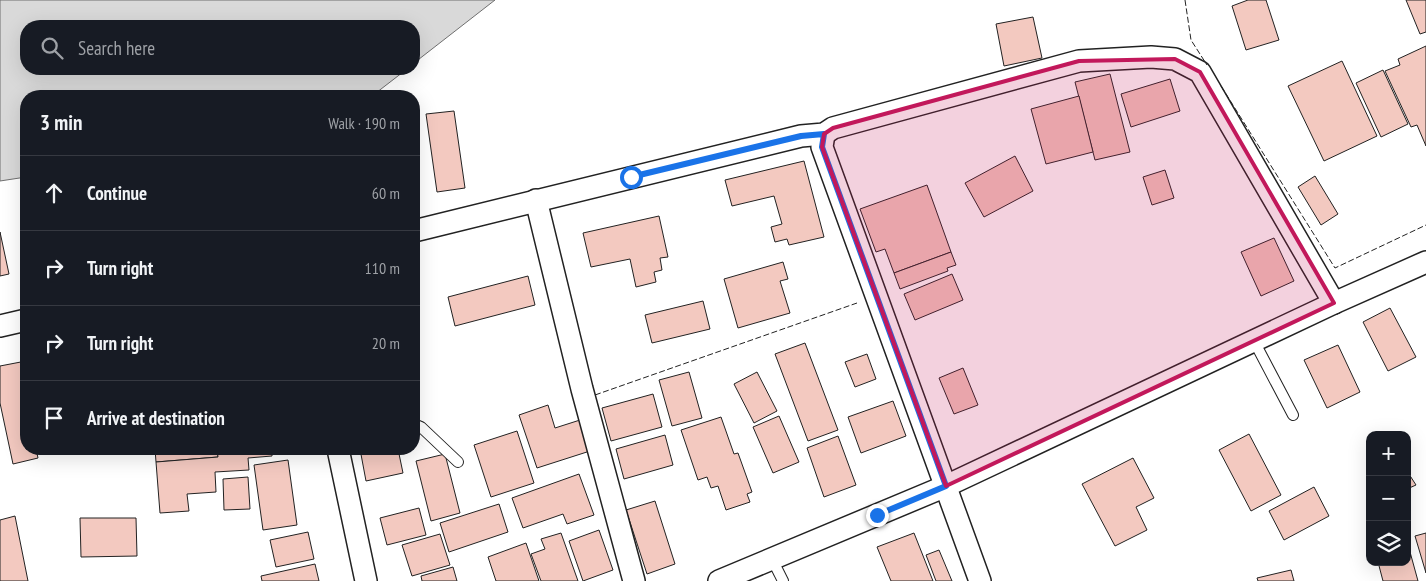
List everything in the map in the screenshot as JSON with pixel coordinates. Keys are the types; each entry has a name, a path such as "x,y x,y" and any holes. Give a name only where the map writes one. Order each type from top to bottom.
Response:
{"street":[{"path":"420,229 801,136 824,134 833,128 1079,61 1175,59 1200,72 1334,303"},
{"path":"824,134 822,147 980,581"},
{"path":"536,200 582,389 634,581"},
{"path":"718,581 946,486 1334,303 1426,262"},
{"path":"0,326 20,321"},
{"path":"339,455 366,581"}],"lane":[{"path":"1254,341 1293,415"},
{"path":"420,427 458,462"},
{"path":"772,559 783,581"}],"highlighted area":[{"path":"1175,59 1200,72 1334,303 946,486 822,147 824,134 833,128 1079,61"}],"shaded area":[{"path":"0,0 495,0 420,58 420,20 20,20 20,75 399,75 380,90 20,90 20,178 0,181"}],"building":[{"path":"1248,0 1266,0 1279,40 1246,50 1232,6"},
{"path":"1406,0 1426,0 1426,32 1420,34"},
{"path":"1033,17 1042,58 1004,66 996,24"},
{"path":"1426,46 1426,146 1417,125 1411,127 1385,71 1400,65 1398,59"},
{"path":"1342,61 1377,136 1324,161 1288,86"},
{"path":"1383,70 1408,124 1381,137 1356,83"},
{"path":"1110,74 1130,152 1095,160 1075,82"},
{"path":"1170,79 1180,111 1131,127 1121,94"},
{"path":"1079,96 1093,152 1046,164 1031,109"},
{"path":"454,111 465,188 437,192 426,114"},
{"path":"1015,156 1033,191 984,217 965,183"},
{"path":"804,161 824,237 789,245 787,239 775,242 771,227 782,224 774,196 732,206 725,180"},
{"path":"1165,170 1174,198 1152,205 1143,177"},
{"path":"1315,176 1338,214 1321,225 1298,187"},
{"path":"927,185 951,252 894,273 885,249 876,252 860,209"},
{"path":"659,216 668,257 660,258 662,270 654,272 656,282 636,287 630,259 591,267 583,233"},
{"path":"0,232 9,274 0,276"},
{"path":"1274,238 1294,281 1261,296 1241,252"},
{"path":"951,252 956,265 947,268 948,271 900,289 894,273"},
{"path":"783,262 788,279 780,281 790,313 738,328 724,279"},
{"path":"952,274 963,300 915,320 904,294"},
{"path":"528,276 535,305 455,326 448,297"},
{"path":"703,301 710,329 652,343 645,315"},
{"path":"1390,308 1416,357 1388,371 1363,322"},
{"path":"805,343 838,430 808,441 775,354"},
{"path":"1338,345 1360,392 1327,408 1304,360"},
{"path":"867,354 876,379 855,387 845,362"},
{"path":"20,362 20,455 37,455 38,458 13,464 0,403 0,366"},
{"path":"963,368 978,405 954,414 939,378"},
{"path":"689,372 702,418 672,426 659,380"},
{"path":"757,372 777,411 754,423 734,384"},
{"path":"653,394 662,427 611,441 602,408"},
{"path":"893,401 906,436 861,453 848,417"},
{"path":"548,405 555,428 580,420 590,451 537,468 519,415"},
{"path":"779,416 799,462 773,473 753,427"},
{"path":"721,417 734,454 738,453 752,492 747,494 750,502 726,510 718,486 711,488 707,477 698,480 681,430"},
{"path":"517,431 534,483 491,497 474,445"},
{"path":"1249,434 1281,495 1251,511 1219,450"},
{"path":"665,435 673,465 624,479 616,449"},
{"path":"838,436 856,485 824,497 807,448"},
{"path":"445,454 460,513 431,521 416,461"},
{"path":"155,455 218,455 218,457 156,462"},
{"path":"218,455 272,455 248,458 249,470 215,472 216,492 187,494 189,511 160,513 156,462 218,457"},
{"path":"361,455 399,455 403,473 366,481"},
{"path":"1133,458 1154,498 1136,507 1147,530 1115,546 1082,484"},
{"path":"288,460 297,525 263,530 254,465"},
{"path":"579,474 594,515 567,524 563,514 523,528 512,498"},
{"path":"248,477 250,509 224,510 223,479"},
{"path":"1411,477 1416,485 1411,487"},
{"path":"1314,487 1329,516 1284,540 1269,511"},
{"path":"655,501 675,564 647,574 626,510"},
{"path":"499,504 508,532 449,552 440,523"},
{"path":"419,508 426,535 387,545 380,518"},
{"path":"15,516 28,581 0,581 0,520"},
{"path":"80,518 136,518 137,556 81,557"},
{"path":"599,530 613,570 583,581 569,541"},
{"path":"308,532 314,559 276,567 270,540"},
{"path":"561,533 578,581 541,581 531,554 545,549 541,539"},
{"path":"914,533 933,581 891,581 877,547"},
{"path":"1426,533 1426,573 1415,536"},
{"path":"440,534 450,565 412,576 402,545"},
{"path":"526,543 539,581 496,581 488,557"},
{"path":"939,550 952,581 936,581 926,555"},
{"path":"1411,556 1418,581 1383,581 1379,566 1411,566"},
{"path":"315,564 319,581 262,581 261,576"},
{"path":"453,567 457,581 422,581 421,576"},
{"path":"1291,570 1294,581 1258,581 1257,578"}],"fence":[{"path":"1185,0 1191,40 1207,65"},
{"path":"1221,86 1335,268 1426,225"},
{"path":"595,395 857,303"}],"route":[{"path":"631,177 801,136 824,134 822,147 946,486 877,515"}]}
